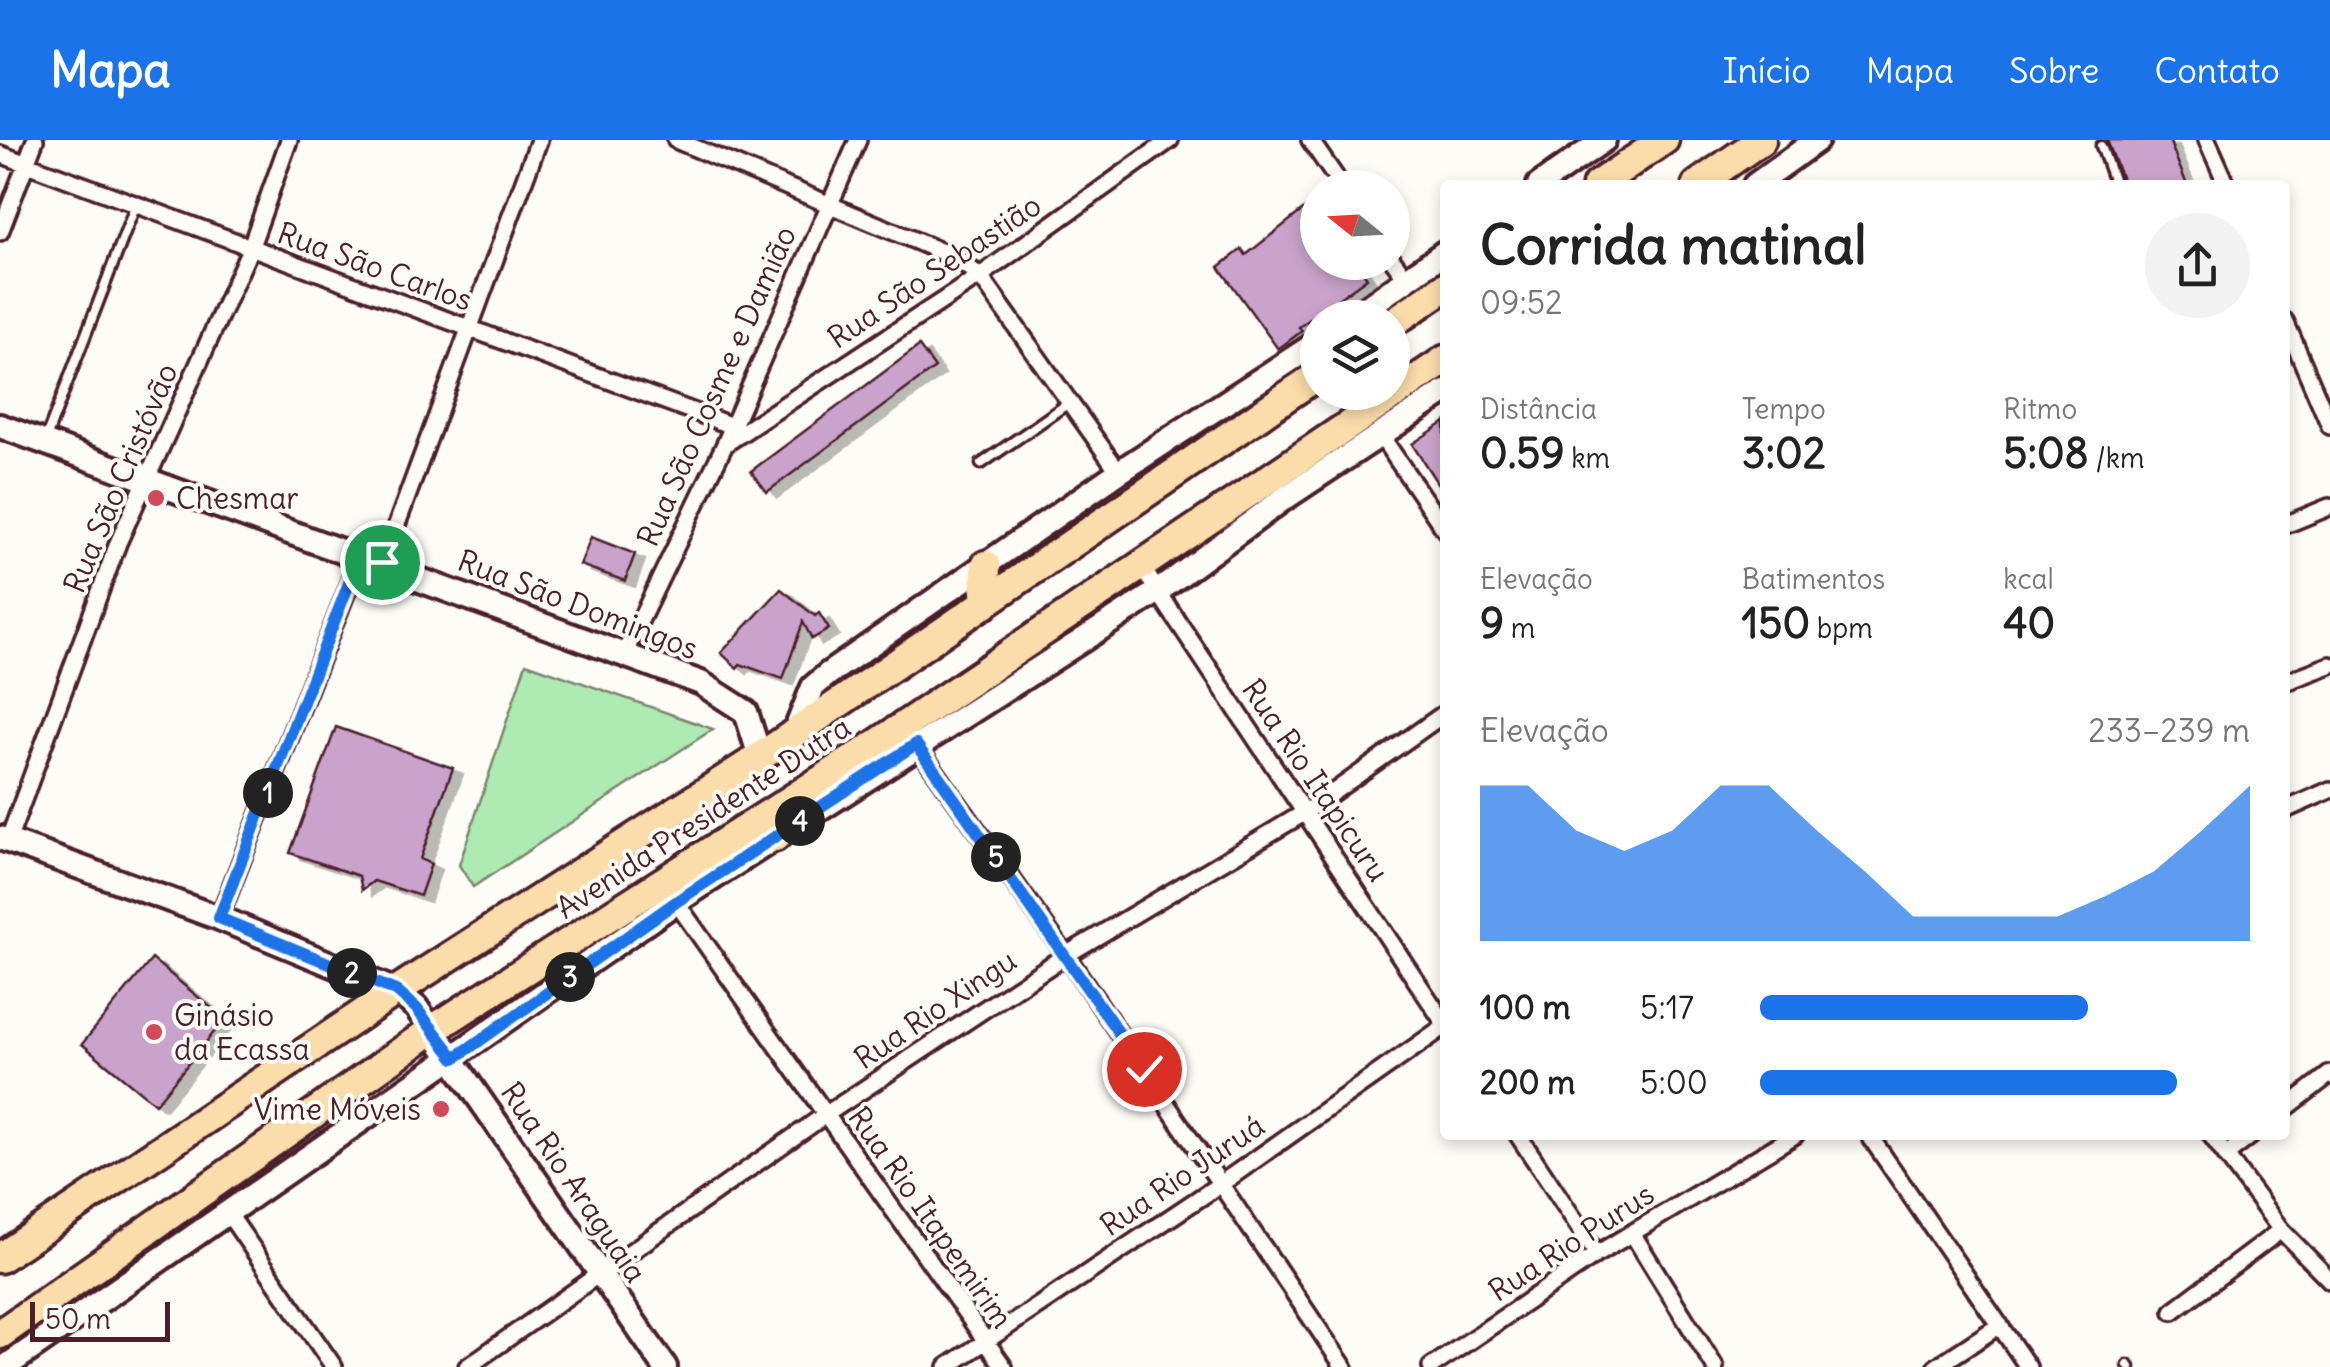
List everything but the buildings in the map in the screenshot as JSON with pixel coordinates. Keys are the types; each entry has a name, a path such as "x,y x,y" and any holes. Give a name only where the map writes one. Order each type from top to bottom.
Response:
{"highway":[{"path":"1604,180 1664,140"},
{"path":"1704,180 1761,140"},
{"path":"1410,311 1440,290"},
{"name":"Avenida Presidente Dutra","path":"0,1334 88,1289 311,1116 434,1028 616,927 859,756 1440,363"},
{"name":"Avenida Presidente Dutra","path":"0,1258 396,991 760,757 1300,387"},
{"path":"1240,502 1282,500"},
{"path":"984,604 986,565"},
{"path":"776,837 859,756"}],"street":[{"path":"0,232 34,140"},
{"name":"Rua São Cristóvão","path":"4,839 118,543 250,249 288,140"},
{"path":"219,918 470,330 539,140"},
{"path":"676,140 924,241 980,276 1119,472"},
{"name":"Rua São Cosme e Damião","path":"624,654 725,444 828,200 858,140"},
{"name":"Rua São Sebastião","path":"725,444 980,276 1170,140"},
{"path":"1310,140 1331,170"},
{"path":"1546,180 1604,140"},
{"path":"1762,180 1816,140"},
{"path":"2208,140 2225,180"},
{"name":"Rua São Carlos","path":"0,154 732,426"},
{"path":"1410,277 1440,256"},
{"path":"1377,300 1406,280"},
{"path":"2290,333 2330,426"},
{"path":"794,734 813,687 1119,472 1300,354"},
{"name":"Avenida Presidente Dutra","path":"5,1367 88,1289 228,1213 455,1058 616,927 676,902 1157,592 1282,500 1440,395"},
{"name":"Rua São Domingos","path":"0,426 702,682 733,700 749,718 760,757"},
{"path":"1382,436 1440,523"},
{"path":"2290,524 2329,507"},
{"name":"Rua Rio Itapicuru","path":"1141,566 1440,1017"},
{"path":"2290,680 2330,664"},
{"name":"Rua Rio Xingu","path":"467,1367 825,1115 1066,955 1304,813 1440,717"},
{"path":"916,744 1066,955 1344,1367"},
{"path":"2290,808 2330,790"},
{"path":"4,839 219,918 396,991"},
{"name":"Rua Rio Itapemirim","path":"676,902 1004,1367"},
{"name":"Rua Rio Araguaia","path":"396,991 434,1028 599,1277 665,1367"},
{"name":"Rua Rio Juruá","path":"947,1367 1222,1184 1440,1029"},
{"path":"2290,1106 2330,1074"},
{"path":"311,1116 328,1145"},
{"path":"1521,1140 1597,1254"},
{"name":"Rua Rio Purus","path":"1431,1367 1597,1254 1787,1140"},
{"path":"1872,1140 2028,1367"},
{"path":"2215,1140 2281,1230 2330,1280"},
{"path":"2226,1156 2246,1140"},
{"path":"228,1213 334,1367"},
{"path":"2174,1311 2281,1230"},
{"path":"1632,1233 1715,1367"},
{"path":"1936,1367 2000,1325"}],"lane":[{"path":"2101,146 2113,180"},
{"path":"45,442 135,207"},
{"path":"980,464 1070,402"}],"green space":[{"path":"526,663 713,729 473,887 459,865"}],"place":[{"name":"Chesmar","path":"156,498"},
{"name":"Ginásio da Ecassa","path":"154,1032"},
{"name":"Vime Móveis","path":"441,1109"}],"route":[{"path":"382,562 360,555 219,918 396,991 434,1028 455,1058 676,902 916,744 1144,1069"}]}
